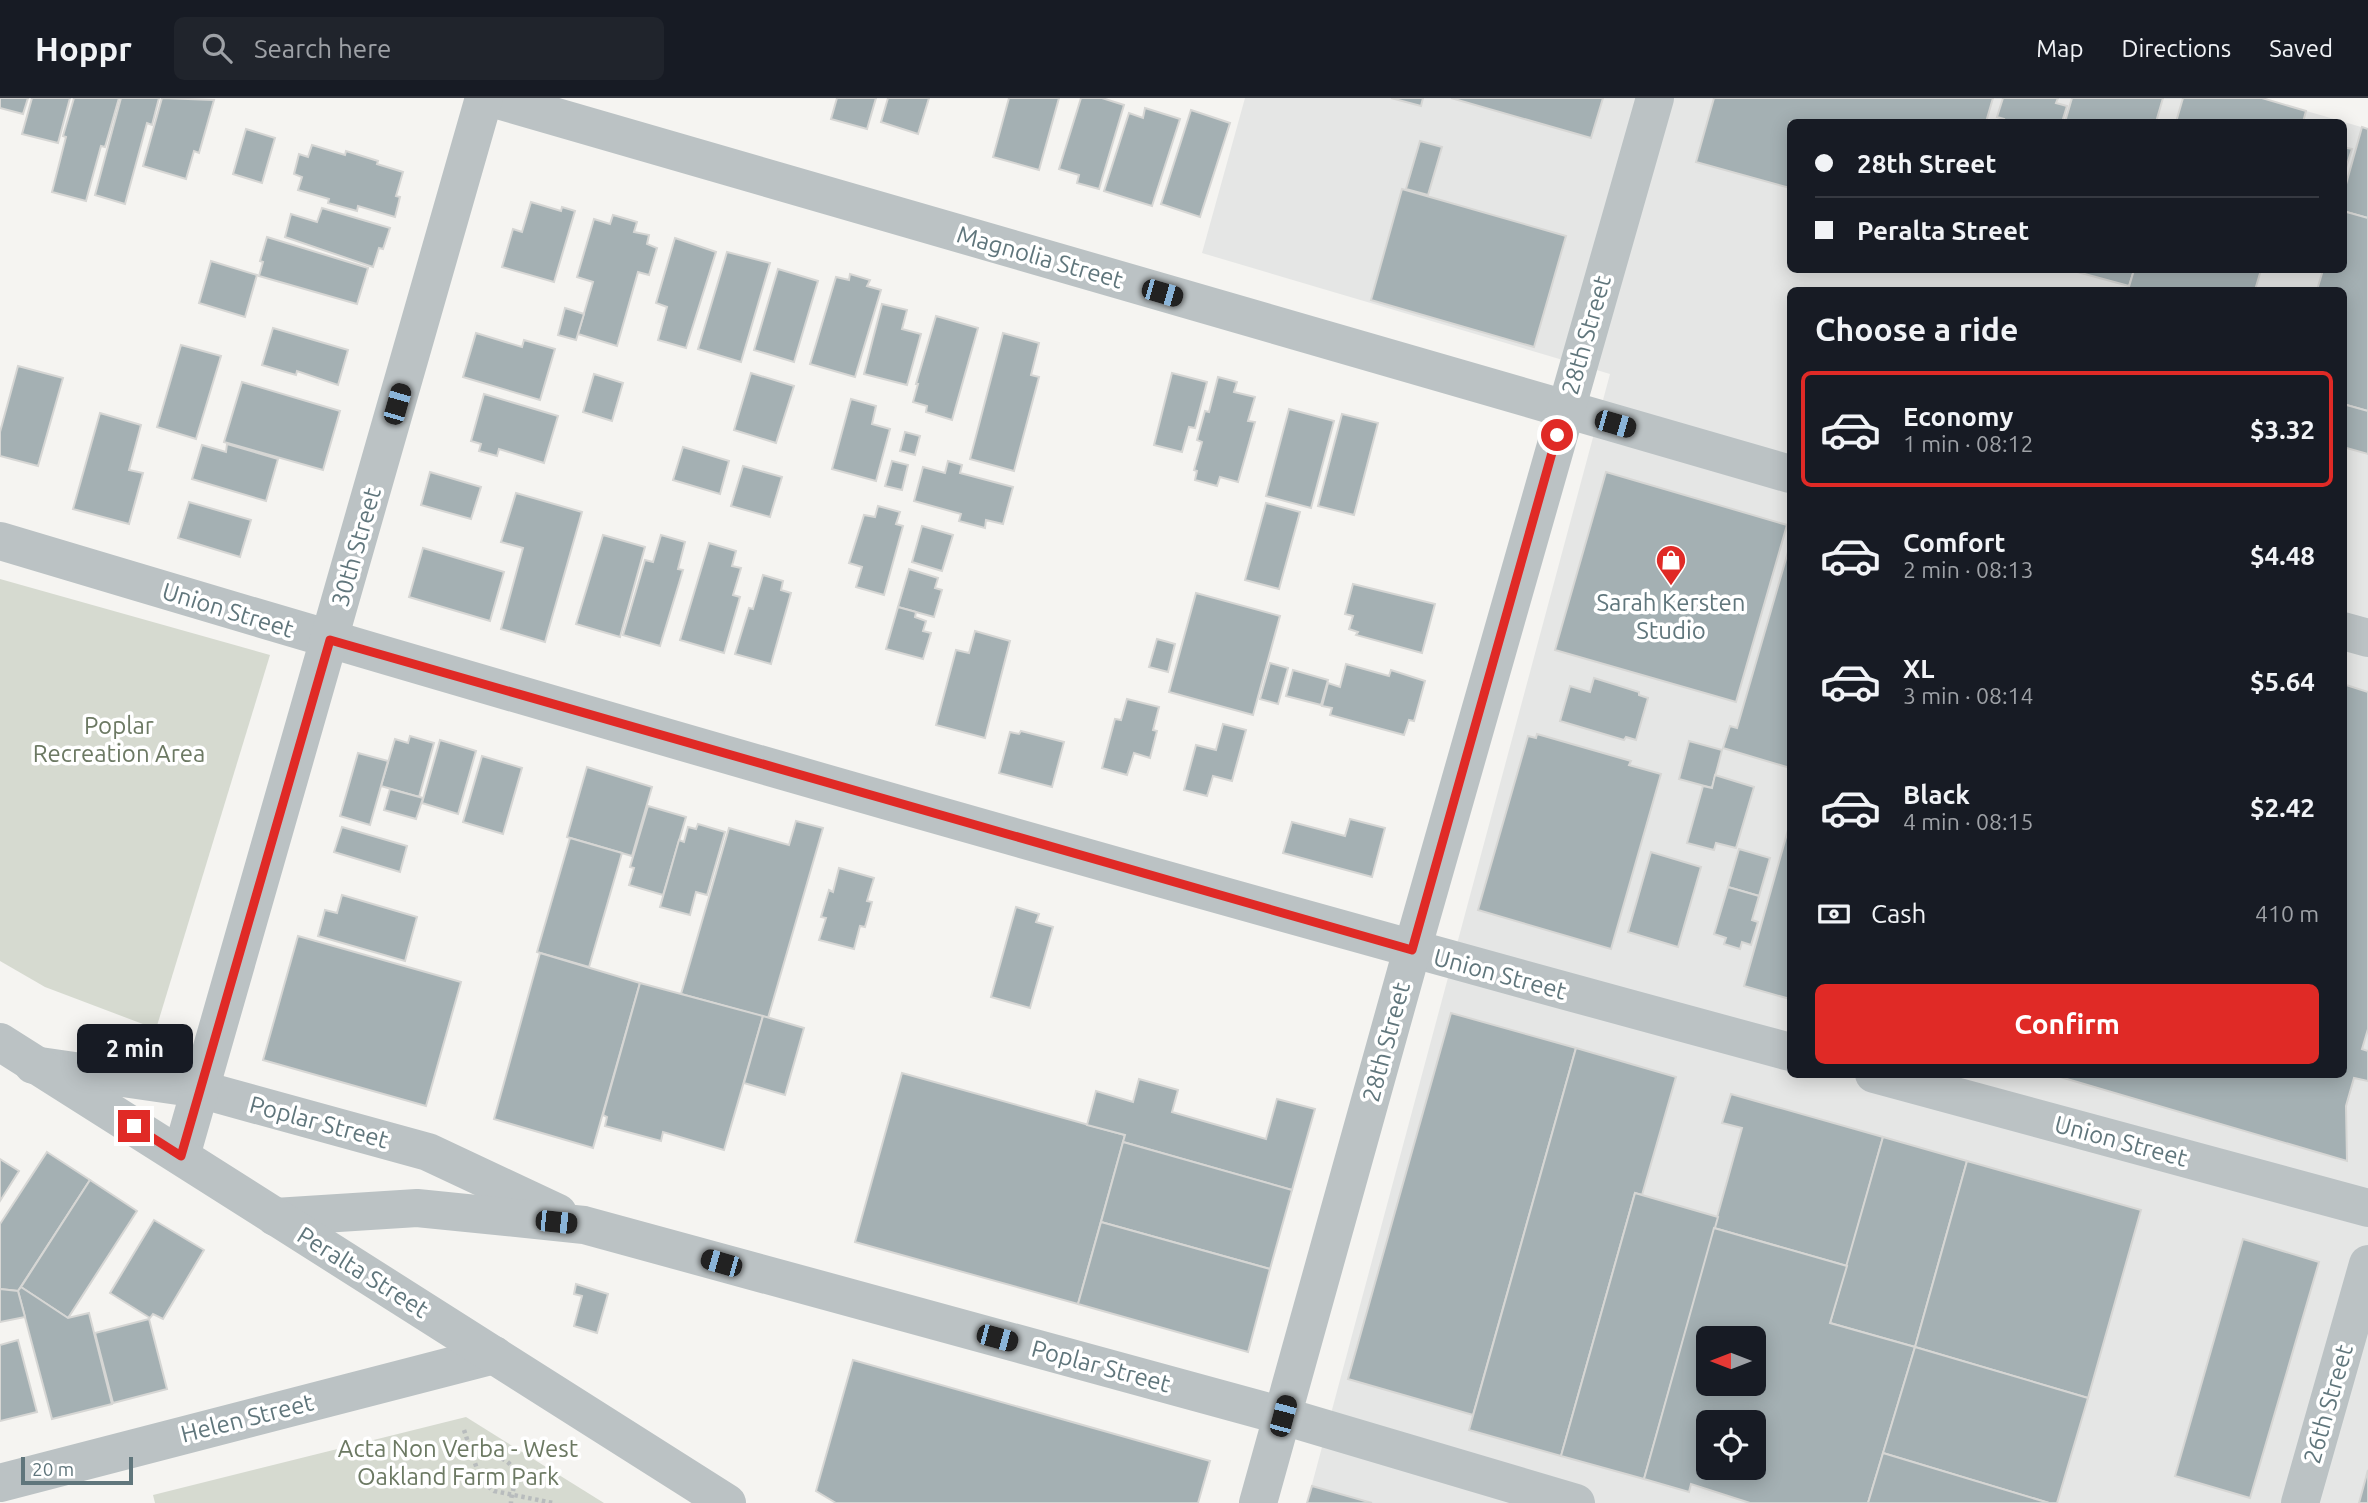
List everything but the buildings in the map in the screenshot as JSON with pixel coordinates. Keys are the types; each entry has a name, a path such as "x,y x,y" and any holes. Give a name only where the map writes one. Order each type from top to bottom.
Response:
{"street":[{"name":"30th Street","path":"181,1156 484,98"},
{"name":"Magnolia Street","path":"491,98 1787,473"},
{"name":"28th Street","path":"1258,1503 1412,950 1656,98"},
{"name":"Union Street","path":"0,541 330,640 1412,950 1787,1051"},
{"path":"2347,632 2368,638"},
{"name":"Peralta Street","path":"0,1042 727,1503"},
{"path":"0,1058 40,1067"},
{"name":"Poplar Street","path":"40,1067 199,1089 428,1152 583,1225"},
{"name":"Union Street","path":"1889,1078 2368,1208"},
{"name":"Poplar Street","path":"275,1217 417,1208 583,1225 1283,1416 1576,1503"},
{"name":"26th Street","path":"2300,1503 2368,1264"},
{"name":"Helen Street","path":"0,1482 494,1355"}],"path":[{"path":"464,1430 481,1481 494,1491 553,1503"},
{"path":"474,1455 491,1454 508,1462 515,1476 510,1494 512,1503"}],"shaded area":[{"path":"1245,98 2262,98 2334,119 1787,119 1787,273 2347,273 2347,123 2368,129 2368,1503 1307,1503 1610,374 1202,253"}],"green space":[{"name":"Poplar Recreation Area","path":"0,579 270,655 156,1029 45,987 0,961"},
{"name":"Acta Non Verba - West Oakland Farm Park","path":"466,1417 604,1503 155,1503 153,1495"}],"place":[{"name":"Sarah Kersten Studio","path":"1671,587"}],"route":[{"path":"134,1126 181,1156 330,640 1412,950 1557,435"}]}
